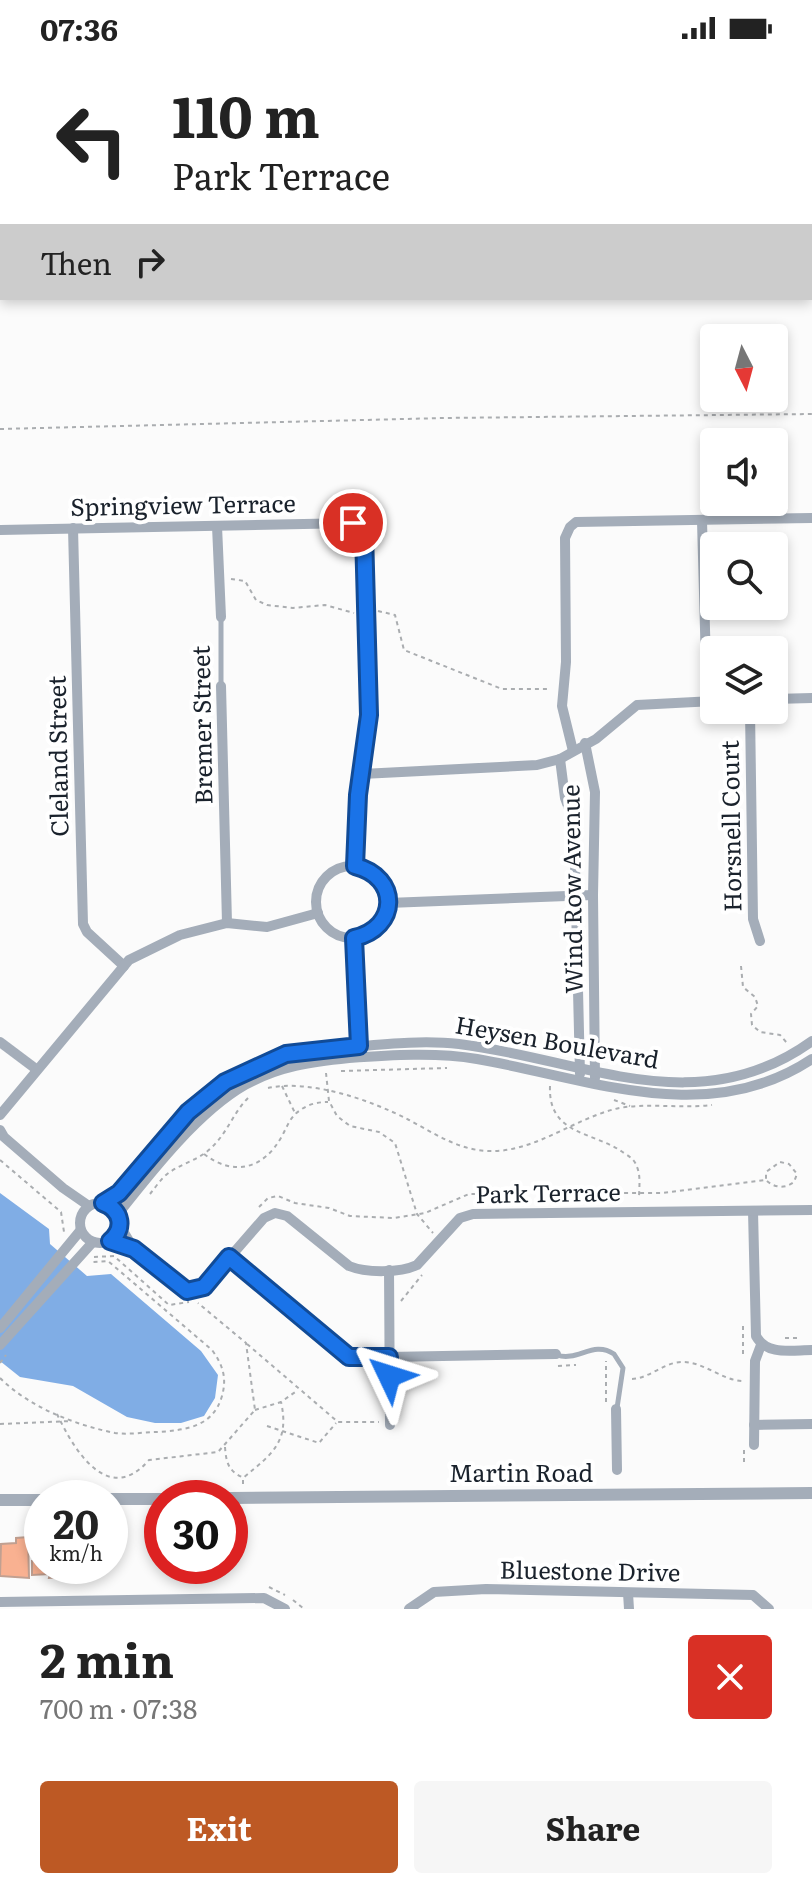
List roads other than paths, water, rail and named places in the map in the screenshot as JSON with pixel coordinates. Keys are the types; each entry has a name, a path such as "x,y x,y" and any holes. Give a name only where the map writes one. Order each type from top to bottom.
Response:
{"street":[{"name":"Wind Row Avenue","path":"573,751 562,706 566,662 565,538 570,527 576,522 812,518"},
{"path":"702,521 708,636"},
{"name":"Springview Terrace","path":"0,530 353,523 360,526 364,533 370,676 368,737 358,795 355,866"},
{"name":"Bremer Street","path":"217,526 221,617"},
{"name":"Cleland Street","path":"73,528 83,924 87,932 124,966"},
{"name":"Bremer Street","path":"221,686 227,923"},
{"path":"788,699 812,698"},
{"path":"362,774 524,767 560,759 596,739 637,705 700,702"},
{"name":"Horsnell Court","path":"750,724 753,919 760,941"},
{"name":"Wind Row Avenue","path":"585,743 595,792 595,1084"},
{"name":"Wind Row Avenue","path":"560,759 565,798 574,822 580,1074"},
{"path":"355,866 375,874 387,892 388,903 386,913 374,930 354,938 332,932 318,913 318,890 333,871 355,866"},
{"path":"388,903 593,895"},
{"path":"0,1115 129,960 180,935 227,923 267,927 318,913"},
{"path":"354,938 360,1052"},
{"name":"Heysen Boulevard","path":"119,1220 209,1110 243,1086 288,1066 360,1052 463,1057 552,1074 595,1071 657,1083 708,1082 763,1068 812,1041"},
{"path":"0,1042 36,1069"},
{"name":"Heysen Boulevard","path":"103,1203 119,1193 200,1100 225,1082 286,1054 457,1044 580,1074 595,1084 653,1095 706,1094 768,1081 812,1059"},
{"path":"0,1130 4,1137 63,1188 89,1206"},
{"path":"0,1328 80,1231 81,1215 63,1188"},
{"path":"81,1215 89,1206 109,1205 134,1249"},
{"name":"Park Terrace","path":"134,1249 181,1288 193,1291 204,1287 264,1218 275,1213 287,1216 349,1266 389,1270 412,1268 460,1218 473,1214 812,1210"},
{"path":"753,1211 756,1336 761,1345 772,1350 812,1350"},
{"path":"110,1241 119,1220"},
{"path":"80,1231 92,1243"},
{"path":"0,1345 92,1243 110,1241 134,1249"},
{"path":"384,1423 389,1357 389,1270"},
{"path":"754,1445 755,1361 761,1345"},
{"path":"389,1357 556,1354"},
{"path":"616,1409 617,1470"},
{"path":"754,1425 812,1424"},
{"name":"Martin Road","path":"248,1498 812,1493"},
{"path":"0,1500 24,1500"},
{"name":"Bluestone Drive","path":"409,1609 434,1592 486,1589 753,1595 769,1609"},
{"path":"628,1593 629,1609"},
{"path":"0,1602 264,1598 285,1609"}],"lane":[{"name":"Bremer Street","path":"221,617 221,686"},
{"path":"229,1257 349,1357 389,1357"},
{"path":"556,1354 566,1357 593,1348 606,1349 620,1360 622,1377 616,1409"}],"water":[{"path":"0,1193 49,1229 50,1244 87,1276 111,1274 201,1351 218,1375 215,1398 204,1416 181,1423 155,1423 127,1417 73,1386 20,1377 0,1361"}]}
